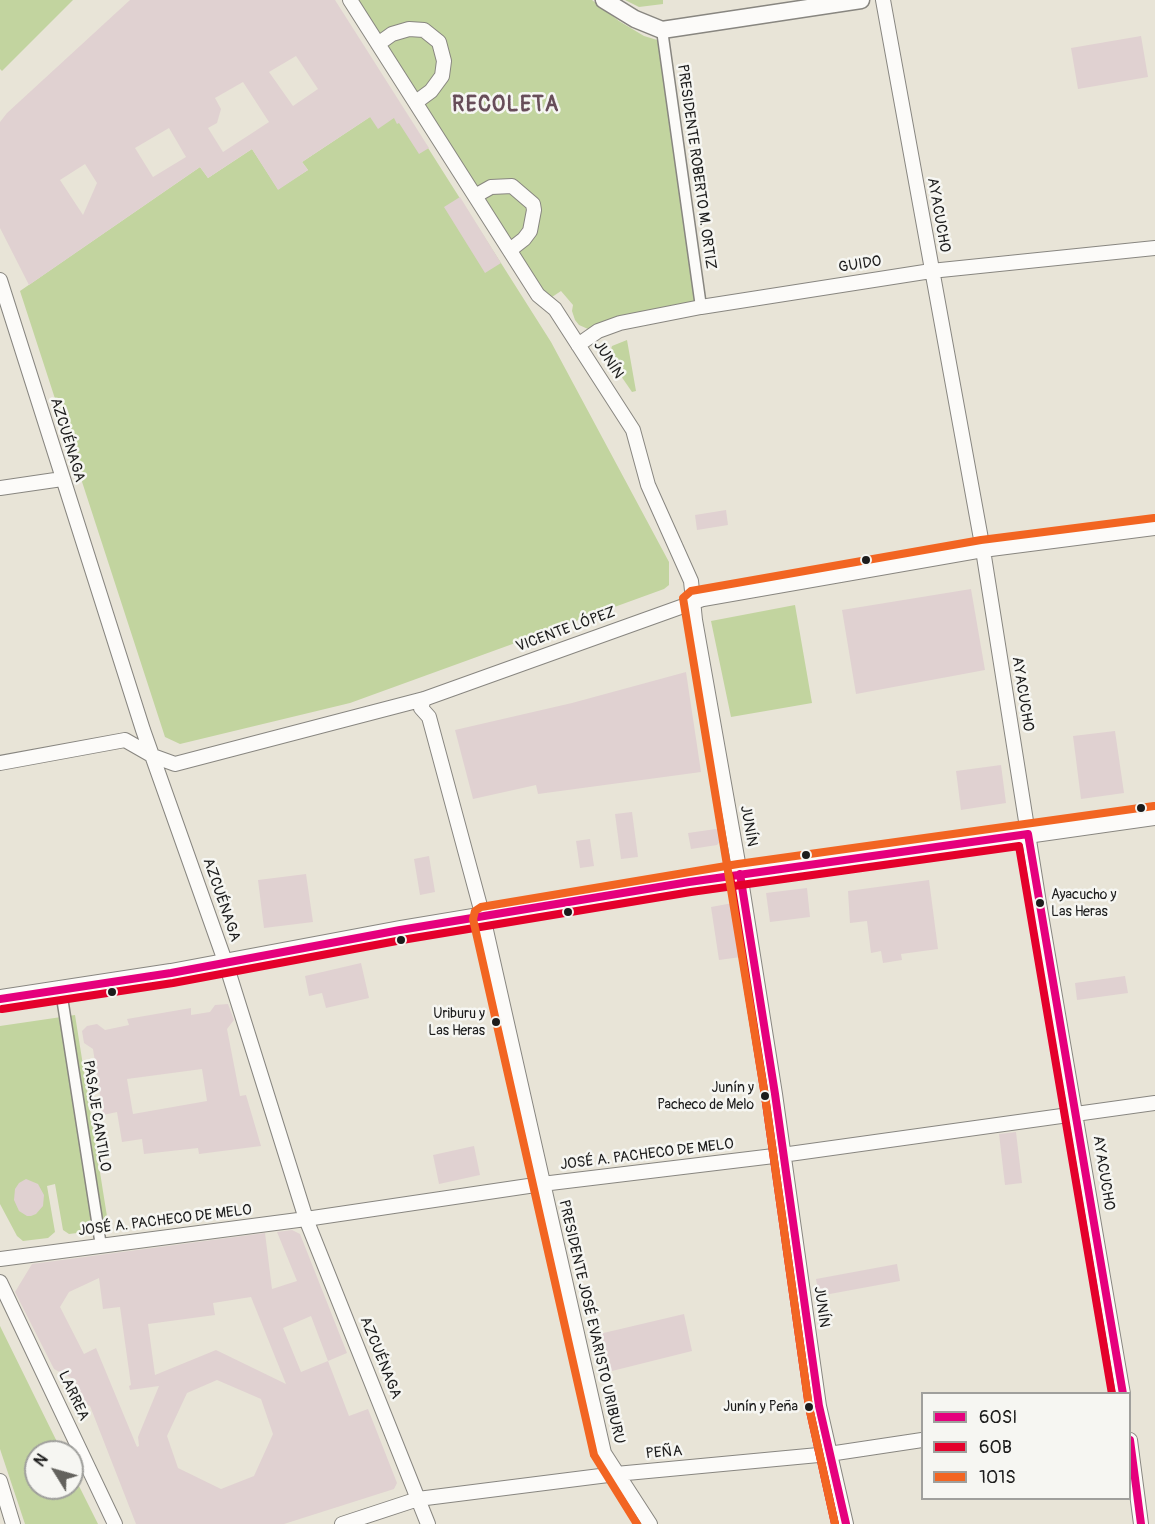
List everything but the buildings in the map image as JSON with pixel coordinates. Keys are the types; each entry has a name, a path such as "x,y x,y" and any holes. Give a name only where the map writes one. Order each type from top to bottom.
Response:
{"main road":[{"path":"0,999 226,964 400,930 740,874 1155,816"}],"street":[{"name":"JUNÍN","path":"350,0 538,295 555,309 633,430 648,485 691,581 775,1094 818,1395 846,1524"},
{"path":"362,0 363,21"},
{"path":"604,0 634,19 662,30 861,0"},
{"name":"AYACUCHO","path":"883,0 983,550 1028,834 1123,1392"},
{"path":"378,44 392,34 410,29 424,30 439,42 444,61 442,76 431,91 416,102"},
{"name":"PRESIDENTE ROBERTO M. ORTIZ","path":"662,30 701,307"},
{"path":"475,196 491,187 512,186 533,204 530,231 510,250"},
{"name":"GUIDO","path":"578,345 598,331 620,322 701,307 931,271 1155,248"},
{"name":"AZCUÉNAGA","path":"0,280 143,730 226,964 306,1220 428,1524"},
{"path":"0,488 62,479"},
{"name":"VICENTE LÓPEZ","path":"0,763 124,740 153,756 175,764 424,699 693,601 983,550 1155,528"},
{"name":"PRESIDENTE JOSÉ EVARISTO URIBURU","path":"424,699 421,708 429,717 483,917 604,1453 650,1524"},
{"name":"PASAJE CANTILO","path":"61,991 101,1246"},
{"name":"JOSÉ A. PACHECO DE MELO","path":"0,1259 306,1220 542,1184 782,1155 1155,1103"},
{"name":"LARREA","path":"0,1282 115,1524"},
{"name":"PEÑA","path":"342,1524 418,1499 616,1474 829,1454 921,1440"},
{"path":"1131,1448 1141,1524"},
{"path":"0,1481 13,1524"}],"green space":[{"path":"0,0 73,0 2,71 0,69"},
{"path":"350,0 592,0 619,21 644,36 664,42 701,303 588,329 579,325 575,320 573,305 561,291 546,301"},
{"path":"625,0 663,0 663,4 639,7"},
{"path":"397,99 551,342 669,562 669,585 664,589 350,703 180,744 165,737 20,291 200,167 208,178 252,149 278,189 308,170 302,162"},
{"path":"627,340 636,391 632,392 609,355 612,346"},
{"path":"795,605 812,703 731,717 711,621"},
{"path":"75,1015 109,1229 69,1234 63,1230 55,1184 47,1186 55,1232 48,1238 23,1241 17,1236 0,1204 0,1026"},
{"path":"0,1326 56,1440 24,1440 24,1500 84,1500 84,1496 98,1524 25,1524 0,1449"}],"transit line":[{"name":"101S","path":"835,1524 809,1407 765,1096 683,598 691,591 981,540 1154,518"},
{"name":"101S","path":"637,1524 594,1455 473,919 475,911 481,907 738,864 1154,806"},
{"name":"60SI","path":"0,999 171,973 400,930 689,882 1028,834 1123,1392"},
{"name":"60B","path":"2,1009 173,983 402,940 691,892 1019,846 1112,1392"},
{"name":"60SI","path":"740,874 775,1094 819,1406 846,1524"},
{"name":"60B","path":"730,876 765,1096 809,1407 835,1524"},
{"name":"60SI","path":"1131,1448 1141,1524"}],"place":[{"name":"Ayacucho y Las Heras","path":"1040,903"},
{"name":"Uriburu y Las Heras","path":"496,1022"},
{"name":"Junín y Pacheco de Melo","path":"765,1096"},
{"name":"Junín y Peña","path":"809,1407"}],"district":[{"name":"RECOLETA","path":"506,106"}]}
